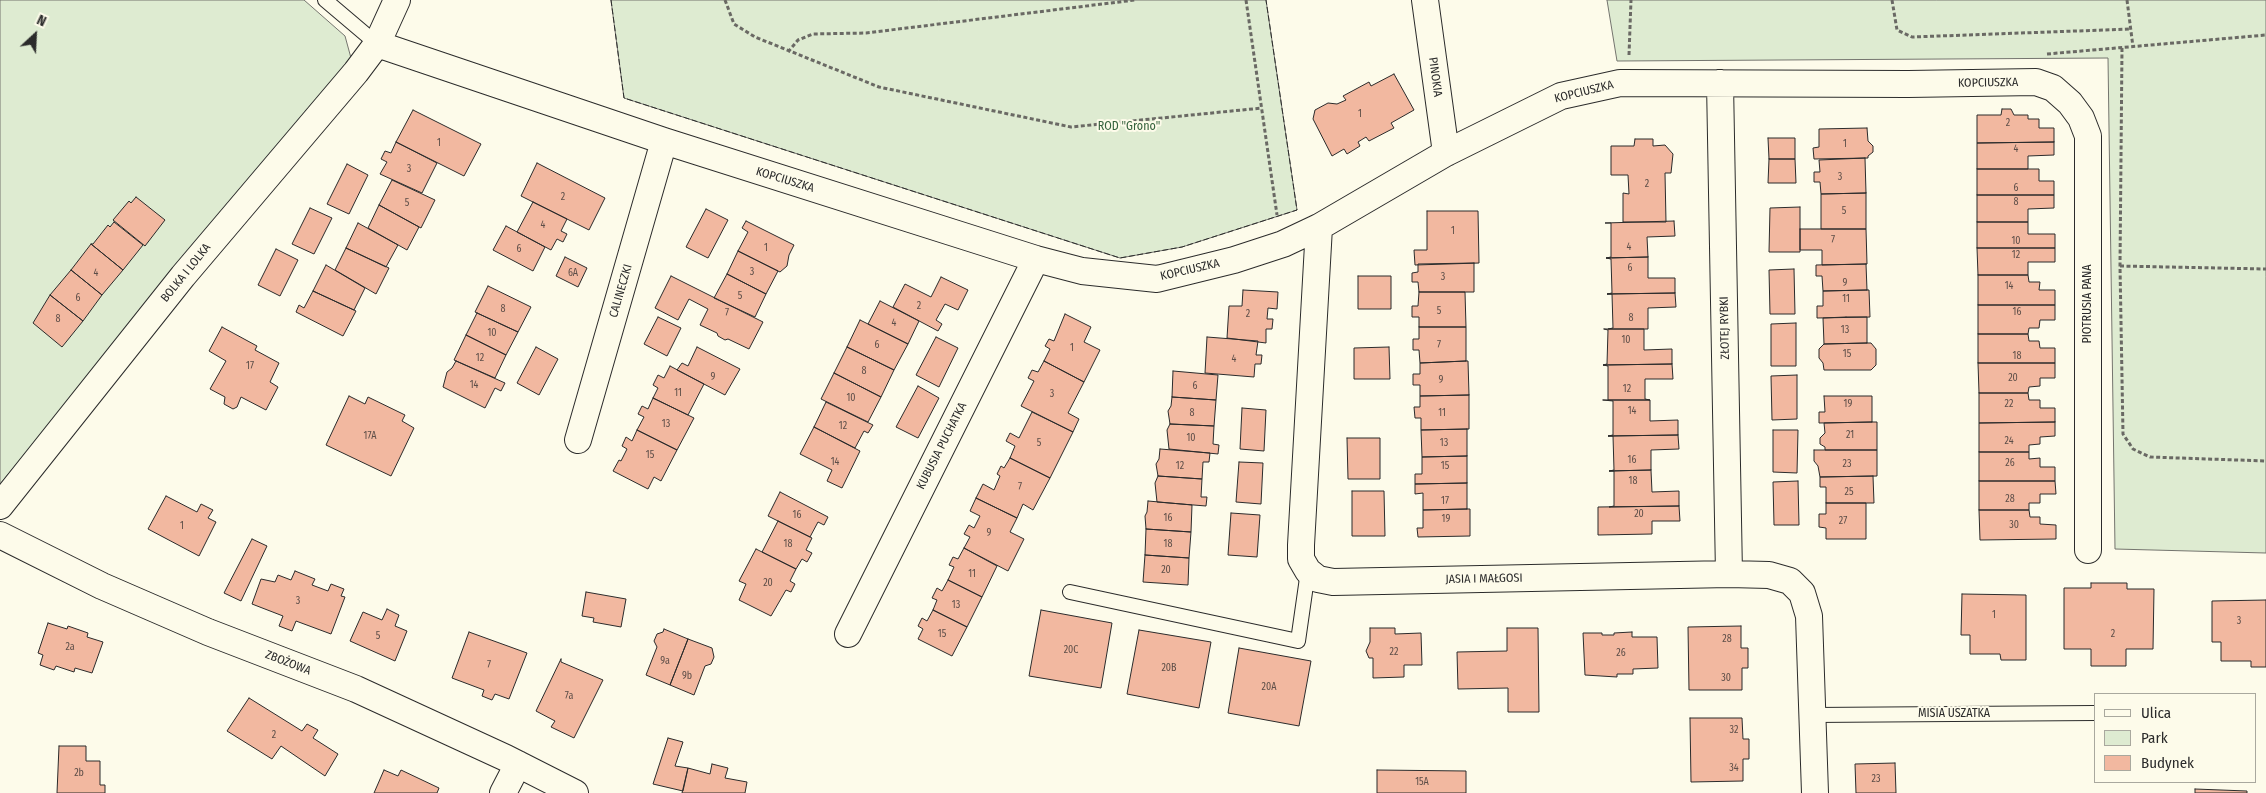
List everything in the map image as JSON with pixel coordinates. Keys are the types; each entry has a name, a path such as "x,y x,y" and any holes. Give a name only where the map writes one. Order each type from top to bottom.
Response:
{"street":[{"name":"BOLKA I LOLKA","path":"0,506 183,276 356,72 377,44 397,0"},
{"name":"PINOKIA","path":"1424,0 1446,153"},
{"name":"KOPCIUSZKA","path":"377,44 664,141 1036,259 1082,271 1156,279 1234,260 1283,244 1319,227 1446,153 1561,96 1620,83 1908,84 2036,82"},
{"name":"PIOTRUSIA PANA","path":"2036,82 2053,88 2070,103 2081,118 2088,136 2088,550"},
{"name":"ZŁOTEJ RYBKI","path":"1720,83 1729,574"},
{"name":"CALINECZKI","path":"578,440 664,141"},
{"path":"1308,571 1301,559 1301,545 1319,227"},
{"name":"KUBUSIA PUCHATKA","path":"848,634 1036,259"},
{"name":"ZBOŻOWA","path":"0,535 102,586 208,632 356,689 518,764 575,793"},
{"name":"JASIA I MAŁGOSI","path":"1308,571 1318,579 1333,582 1729,574 1769,574 1790,581 1802,593 1809,616 1816,793"},
{"path":"503,793 518,764"}],"lane":[{"name":"KOPCIUSZKA","path":"325,0 377,44"},
{"path":"1070,592 1298,640 1308,571"},
{"name":"MISIA USZATKA","path":"1813,715 2094,713"}],"path":[{"path":"725,0 734,24 755,37 788,52 879,87 1070,127 1262,108"},
{"path":"788,52 798,40 813,34 866,33 1135,0"},
{"path":"1246,0 1283,244"},
{"path":"1620,83 1628,68 1631,0"},
{"path":"1892,0 1897,30 1912,37 2131,29"},
{"path":"2127,0 2133,47"},
{"path":"2122,48 2120,266 2123,434 2132,449 2150,456 2266,461"},
{"path":"2120,266 2266,269"}],"green space":[{"path":"0,0 304,0 345,36 351,58 0,484"},
{"name":"ROD \"Grono\"","path":"611,0 1266,0 1297,210 1182,247 1120,258 624,98"},
{"path":"1607,0 2266,0 2266,553 2115,549 2108,58 1617,61"}],"building":[{"path":"1394,74 1414,110 1391,123 1394,128 1369,141 1366,137 1358,142 1360,146 1347,154 1344,149 1332,156 1313,119 1315,110 1328,103 1337,104 1346,100 1343,96 1369,82 1371,86"},
{"path":"2002,109 2011,109 2014,115 2028,115 2028,119 2039,119 2039,128 2054,128 2054,142 1977,143 1977,115 2001,115"},
{"path":"413,110 481,144 464,176 396,142"},
{"path":"1867,128 1868,141 1873,146 1873,152 1868,158 1814,159 1813,148 1819,147 1819,129"},
{"path":"1768,138 1795,138 1795,159 1769,159"},
{"path":"1635,139 1653,139 1653,146 1665,145 1673,154 1671,173 1665,173 1666,222 1623,222 1623,193 1629,194 1628,175 1611,175 1611,146 1634,146"},
{"path":"396,142 437,163 422,193 380,174 387,162 381,159 385,151 391,153"},
{"path":"2054,142 2054,155 2028,156 2028,169 1977,169 1977,143"},
{"path":"1865,158 1866,193 1821,194 1820,182 1814,182 1814,172 1820,172 1819,160"},
{"path":"1769,159 1795,159 1796,183 1768,183"},
{"path":"537,163 605,198 589,230 521,196"},
{"path":"347,164 368,175 349,214 327,204"},
{"path":"1977,169 2039,169 2039,181 2054,181 2054,195 1977,195"},
{"path":"392,180 435,200 421,228 379,205"},
{"path":"1866,193 1866,229 1821,229 1821,194"},
{"path":"1977,195 2054,195 2054,208 2028,209 2028,222 1977,222"},
{"path":"136,197 165,220 145,246 113,220 129,201 131,203"},
{"path":"533,202 567,219 561,231 567,234 563,242 557,239 551,250 517,232"},
{"path":"379,205 419,227 407,250 368,228"},
{"path":"1800,207 1800,252 1769,252 1770,208"},
{"path":"310,208 332,218 314,254 292,244"},
{"path":"706,209 728,220 708,258 686,247"},
{"path":"1427,211 1478,211 1479,263 1415,265 1414,250 1427,250"},
{"path":"746,221 794,245 789,255 787,266 780,272 738,251 748,232 742,228"},
{"path":"1674,221 1675,236 1647,237 1648,257 1606,258 1611,257 1611,223 1605,223"},
{"path":"114,222 143,245 123,270 91,244 108,225 110,227"},
{"path":"1977,222 2028,222 2028,234 2055,234 2055,248 1977,248"},
{"path":"358,223 398,245 386,267 346,248"},
{"path":"506,226 545,247 533,271 493,250"},
{"path":"1800,229 1866,229 1867,264 1822,265 1822,250 1800,250"},
{"path":"91,244 123,270 102,295 71,270"},
{"path":"346,248 389,268 376,294 335,270"},
{"path":"1977,248 2055,248 2055,262 2028,262 2028,275 1978,275"},
{"path":"276,249 298,260 280,296 258,285"},
{"path":"738,251 778,271 766,294 727,274"},
{"path":"565,257 587,268 578,287 556,276"},
{"path":"1648,257 1648,278 1675,278 1675,293 1607,294 1612,293 1611,259 1606,258"},
{"path":"1474,263 1474,292 1419,292 1418,282 1412,282 1412,273 1418,272 1418,264"},
{"path":"1866,264 1867,290 1823,291 1822,276 1816,276 1816,265"},
{"path":"326,265 365,288 354,310 313,291"},
{"path":"1794,269 1795,314 1770,314 1769,270"},
{"path":"71,270 102,295 83,321 50,295"},
{"path":"727,274 766,294 755,317 714,298"},
{"path":"1978,275 2028,275 2029,282 2040,282 2039,290 2055,290 2055,305 1978,305"},
{"path":"671,276 763,322 749,349 728,339 725,340 718,336 717,333 700,325 708,309 689,299 678,320 655,308"},
{"path":"1358,276 1391,276 1391,309 1358,309"},
{"path":"941,277 968,290 958,310 945,304 936,320 942,324 938,331 893,307 905,284 931,297"},
{"path":"488,286 531,307 518,332 475,312"},
{"path":"1243,290 1278,292 1277,309 1268,308 1267,319 1273,319 1272,329 1266,329 1266,343 1227,338 1229,306 1242,306"},
{"path":"1869,290 1870,317 1817,318 1817,306 1823,306 1823,291"},
{"path":"313,291 356,311 343,336 296,312 299,305 304,308"},
{"path":"1419,292 1465,292 1466,327 1419,327 1419,317 1412,317 1412,306 1418,306"},
{"path":"1675,293 1676,307 1648,308 1648,329 1608,329 1613,328 1612,294 1607,294"},
{"path":"50,295 83,321 62,347 33,323"},
{"path":"880,301 919,321 908,344 868,324"},
{"path":"1978,305 2055,305 2055,320 2040,320 2039,328 2029,328 2028,334 1978,334"},
{"path":"477,313 518,332 506,355 466,335"},
{"path":"1065,314 1091,327 1084,342 1100,350 1084,382 1044,361 1050,349 1045,346 1049,339 1054,341"},
{"path":"658,317 681,328 667,356 644,344"},
{"path":"1867,317 1867,343 1824,344 1823,318"},
{"path":"860,320 908,344 894,370 847,347"},
{"path":"1796,323 1796,366 1771,366 1771,324"},
{"path":"222,327 257,346 255,350 279,363 270,382 278,387 266,410 241,397 237,407 233,409 224,404 225,397 210,389 226,361 209,351"},
{"path":"1419,327 1466,327 1466,361 1420,363 1419,350 1413,350 1413,339 1419,339"},
{"path":"1604,329 1644,329 1644,350 1672,349 1672,364 1603,365 1607,364 1608,330"},
{"path":"1978,334 2028,334 2029,341 2039,341 2040,348 2055,348 2055,363 1978,363"},
{"path":"466,335 506,355 495,378 454,360"},
{"path":"936,337 958,348 939,387 916,375"},
{"path":"1207,337 1258,341 1256,355 1262,355 1261,364 1255,364 1254,377 1205,373"},
{"path":"1871,343 1876,349 1876,365 1871,370 1824,370 1823,363 1819,358 1819,349 1824,344"},
{"path":"536,347 558,359 539,395 517,383"},
{"path":"697,347 740,369 725,395 677,370 682,363 688,366"},
{"path":"847,347 894,370 881,397 834,373"},
{"path":"1389,347 1390,379 1354,379 1354,348"},
{"path":"456,361 505,383 501,391 495,388 485,408 443,387 447,372"},
{"path":"1044,361 1084,382 1068,413 1079,419 1073,432 1021,406 1034,381 1028,378 1032,370 1038,372"},
{"path":"1468,361 1469,395 1420,396 1420,385 1413,385 1413,374 1420,374 1420,363"},
{"path":"1978,363 2055,363 2055,378 2040,378 2040,386 2029,387 2028,393 1979,393"},
{"path":"1672,364 1673,379 1645,379 1645,399 1650,400 1608,400 1608,366 1603,365"},
{"path":"670,366 704,384 688,415 653,398 658,388 653,385 658,375 664,378"},
{"path":"1173,371 1218,375 1216,400 1172,397"},
{"path":"834,373 881,397 868,422 821,399"},
{"path":"1797,375 1797,419 1772,420 1771,376"},
{"path":"918,386 939,398 918,438 896,427"},
{"path":"1979,393 2028,393 2029,400 2040,400 2040,408 2055,408 2055,422 1979,423"},
{"path":"1469,395 1469,429 1421,430 1421,418 1415,418 1414,407 1420,407 1420,396"},
{"path":"349,396 365,404 368,397 405,415 402,421 414,428 391,476 326,445"},
{"path":"1824,396 1872,396 1872,422 1819,423 1819,412 1825,412"},
{"path":"1172,397 1216,400 1214,426 1170,424 1168,411 1171,406"},
{"path":"653,398 694,418 677,450 637,430 644,417 638,414 642,406 648,409"},
{"path":"1603,400 1650,400 1650,421 1678,420 1678,435 1608,436 1613,435 1613,401"},
{"path":"826,402 873,425 868,433 864,431 855,448 814,427"},
{"path":"1242,408 1266,410 1264,451 1240,449"},
{"path":"1032,412 1073,432 1050,478 1010,458 1015,446 1006,441 1010,433 1019,438"},
{"path":"1877,422 1877,450 1825,450 1825,447 1820,444 1820,438 1825,433 1824,423"},
{"path":"2055,422 2055,436 2040,437 2040,444 2029,445 2029,452 1979,452 1979,423"},
{"path":"1170,424 1214,426 1213,444 1219,445 1218,454 1169,449 1167,430"},
{"path":"814,427 860,451 842,488 827,481 832,470 800,454"},
{"path":"1467,429 1467,456 1422,457 1421,430"},
{"path":"637,430 677,450 661,481 654,477 648,489 613,471 627,449 622,446 626,437 632,441"},
{"path":"1773,430 1798,430 1797,473 1773,472"},
{"path":"1678,435 1679,449 1651,450 1651,470 1609,471 1614,470 1613,436 1608,436"},
{"path":"1347,438 1380,438 1380,479 1348,479"},
{"path":"1160,449 1210,453 1209,462 1203,462 1202,479 1158,476 1156,464 1159,459"},
{"path":"1814,450 1877,450 1877,476 1820,477 1818,466 1814,461"},
{"path":"1979,452 2029,452 2029,459 2040,458 2040,467 2055,467 2055,481 1979,481"},
{"path":"1467,456 1467,483 1415,484 1415,474 1422,474 1422,457"},
{"path":"1010,458 1050,478 1033,510 1023,504 1017,518 976,498 983,484 994,490 1000,476 997,474 1001,466 1004,468"},
{"path":"1239,462 1263,463 1261,504 1236,502"},
{"path":"1651,470 1652,492 1679,491 1679,506 1609,507 1614,506 1614,471 1609,471"},
{"path":"1158,476 1202,479 1201,497 1207,497 1206,506 1157,502 1155,483"},
{"path":"1873,476 1874,503 1826,503 1826,487 1820,487 1820,477"},
{"path":"1798,481 1799,525 1774,525 1773,482"},
{"path":"1979,481 2055,481 2056,494 2040,494 2040,503 2029,503 2029,510 1979,510"},
{"path":"1467,483 1467,509 1423,510 1423,493 1415,494 1415,484"},
{"path":"1352,491 1384,491 1385,536 1352,536"},
{"path":"780,492 828,517 824,525 818,522 810,537 768,516"},
{"path":"166,496 197,512 201,504 213,510 208,518 216,522 199,556 148,529"},
{"path":"976,498 1017,518 1010,532 1024,539 1008,571 964,548 970,537 964,534 969,525 974,528 980,516 970,511"},
{"path":"1148,501 1192,505 1191,532 1146,529 1145,516"},
{"path":"1826,503 1866,503 1866,539 1826,539 1826,528 1819,527 1819,514 1826,514"},
{"path":"1679,506 1680,521 1652,521 1652,534 1598,535 1598,507"},
{"path":"1470,509 1470,536 1418,537 1417,528 1423,528 1423,510"},
{"path":"1979,510 2029,510 2030,517 2040,517 2040,524 2056,525 2056,539 1980,540"},
{"path":"1231,513 1260,515 1257,557 1228,555"},
{"path":"778,521 812,538 806,550 812,553 807,562 802,559 796,569 762,552"},
{"path":"1146,529 1191,532 1189,558 1145,555"},
{"path":"252,539 267,546 241,601 224,593"},
{"path":"964,548 997,566 982,597 948,580 954,567 949,565 953,557 958,559"},
{"path":"756,549 796,569 790,581 795,584 791,592 786,590 771,616 739,600 746,584 739,581"},
{"path":"1145,555 1189,558 1188,585 1143,582"},
{"path":"295,571 315,579 312,585 328,591 331,584 344,589 341,596 345,597 331,634 296,621 292,631 279,626 283,616 252,604 261,579 275,582 278,575 291,580"},
{"path":"948,580 982,597 967,627 933,610 937,600 932,598 937,588 942,591"},
{"path":"2091,583 2127,583 2127,589 2154,589 2153,649 2126,649 2126,666 2091,666 2091,649 2064,649 2064,588 2091,588"},
{"path":"586,592 626,599 621,627 593,622 594,618 582,616"},
{"path":"1962,594 2026,595 2026,660 2001,660 2000,654 1970,654 1970,635 1961,635"},
{"path":"2266,600 2266,667 2251,667 2251,661 2221,661 2221,642 2212,642 2212,601"},
{"path":"387,609 399,615 395,626 407,631 395,661 350,641 363,612 382,620"},
{"path":"933,610 967,627 952,656 918,639 923,629 918,626 922,618 927,621"},
{"path":"1041,610 1112,623 1101,688 1029,676"},
{"path":"48,623 67,629 68,626 88,633 87,637 103,642 92,673 75,668 74,672 56,666 54,670 40,665 43,655 38,653"},
{"path":"1741,626 1741,648 1748,648 1748,668 1742,668 1742,690 1689,690 1688,627"},
{"path":"1370,628 1395,628 1395,634 1421,633 1422,665 1404,665 1404,677 1373,678 1373,658 1369,658 1366,651 1370,642"},
{"path":"1507,628 1538,628 1539,712 1508,712 1508,688 1458,689 1457,652 1507,651"},
{"path":"664,629 688,639 670,685 646,675 657,647 654,641 657,634 663,632"},
{"path":"1139,630 1211,642 1199,708 1127,694"},
{"path":"469,632 527,653 509,699 495,694 492,700 482,696 484,690 452,678"},
{"path":"1632,632 1632,637 1657,637 1658,668 1633,669 1633,674 1617,674 1617,677 1585,675 1583,633 1614,635 1614,633"},
{"path":"688,639 712,648 714,657 711,664 705,666 694,695 670,685"},
{"path":"1239,648 1311,661 1299,726 1228,713"},
{"path":"561,659 561,662 603,680 574,738 551,727 555,721 536,711"},
{"path":"249,698 302,731 307,724 318,730 313,738 338,754 325,776 281,746 272,759 227,731"},
{"path":"1690,718 1742,718 1743,739 1749,739 1749,759 1743,759 1743,781 1691,782"},
{"path":"668,738 683,742 675,766 688,768 683,791 653,784"},
{"path":"59,746 86,746 86,761 100,761 100,785 105,785 105,793 57,793"},
{"path":"1895,763 1896,793 1856,793 1855,764"},
{"path":"712,764 728,768 725,778 747,782 745,793 682,793 688,768 710,774"},
{"path":"384,770 398,776 401,770 439,788 437,793 374,793"},
{"path":"1377,770 1466,771 1466,793 1377,793"},
{"path":"2195,789 2247,791 2247,793 2195,793"}],"fence":[{"path":"611,0 624,98 1120,258 1182,247 1297,210 1266,0"}]}
